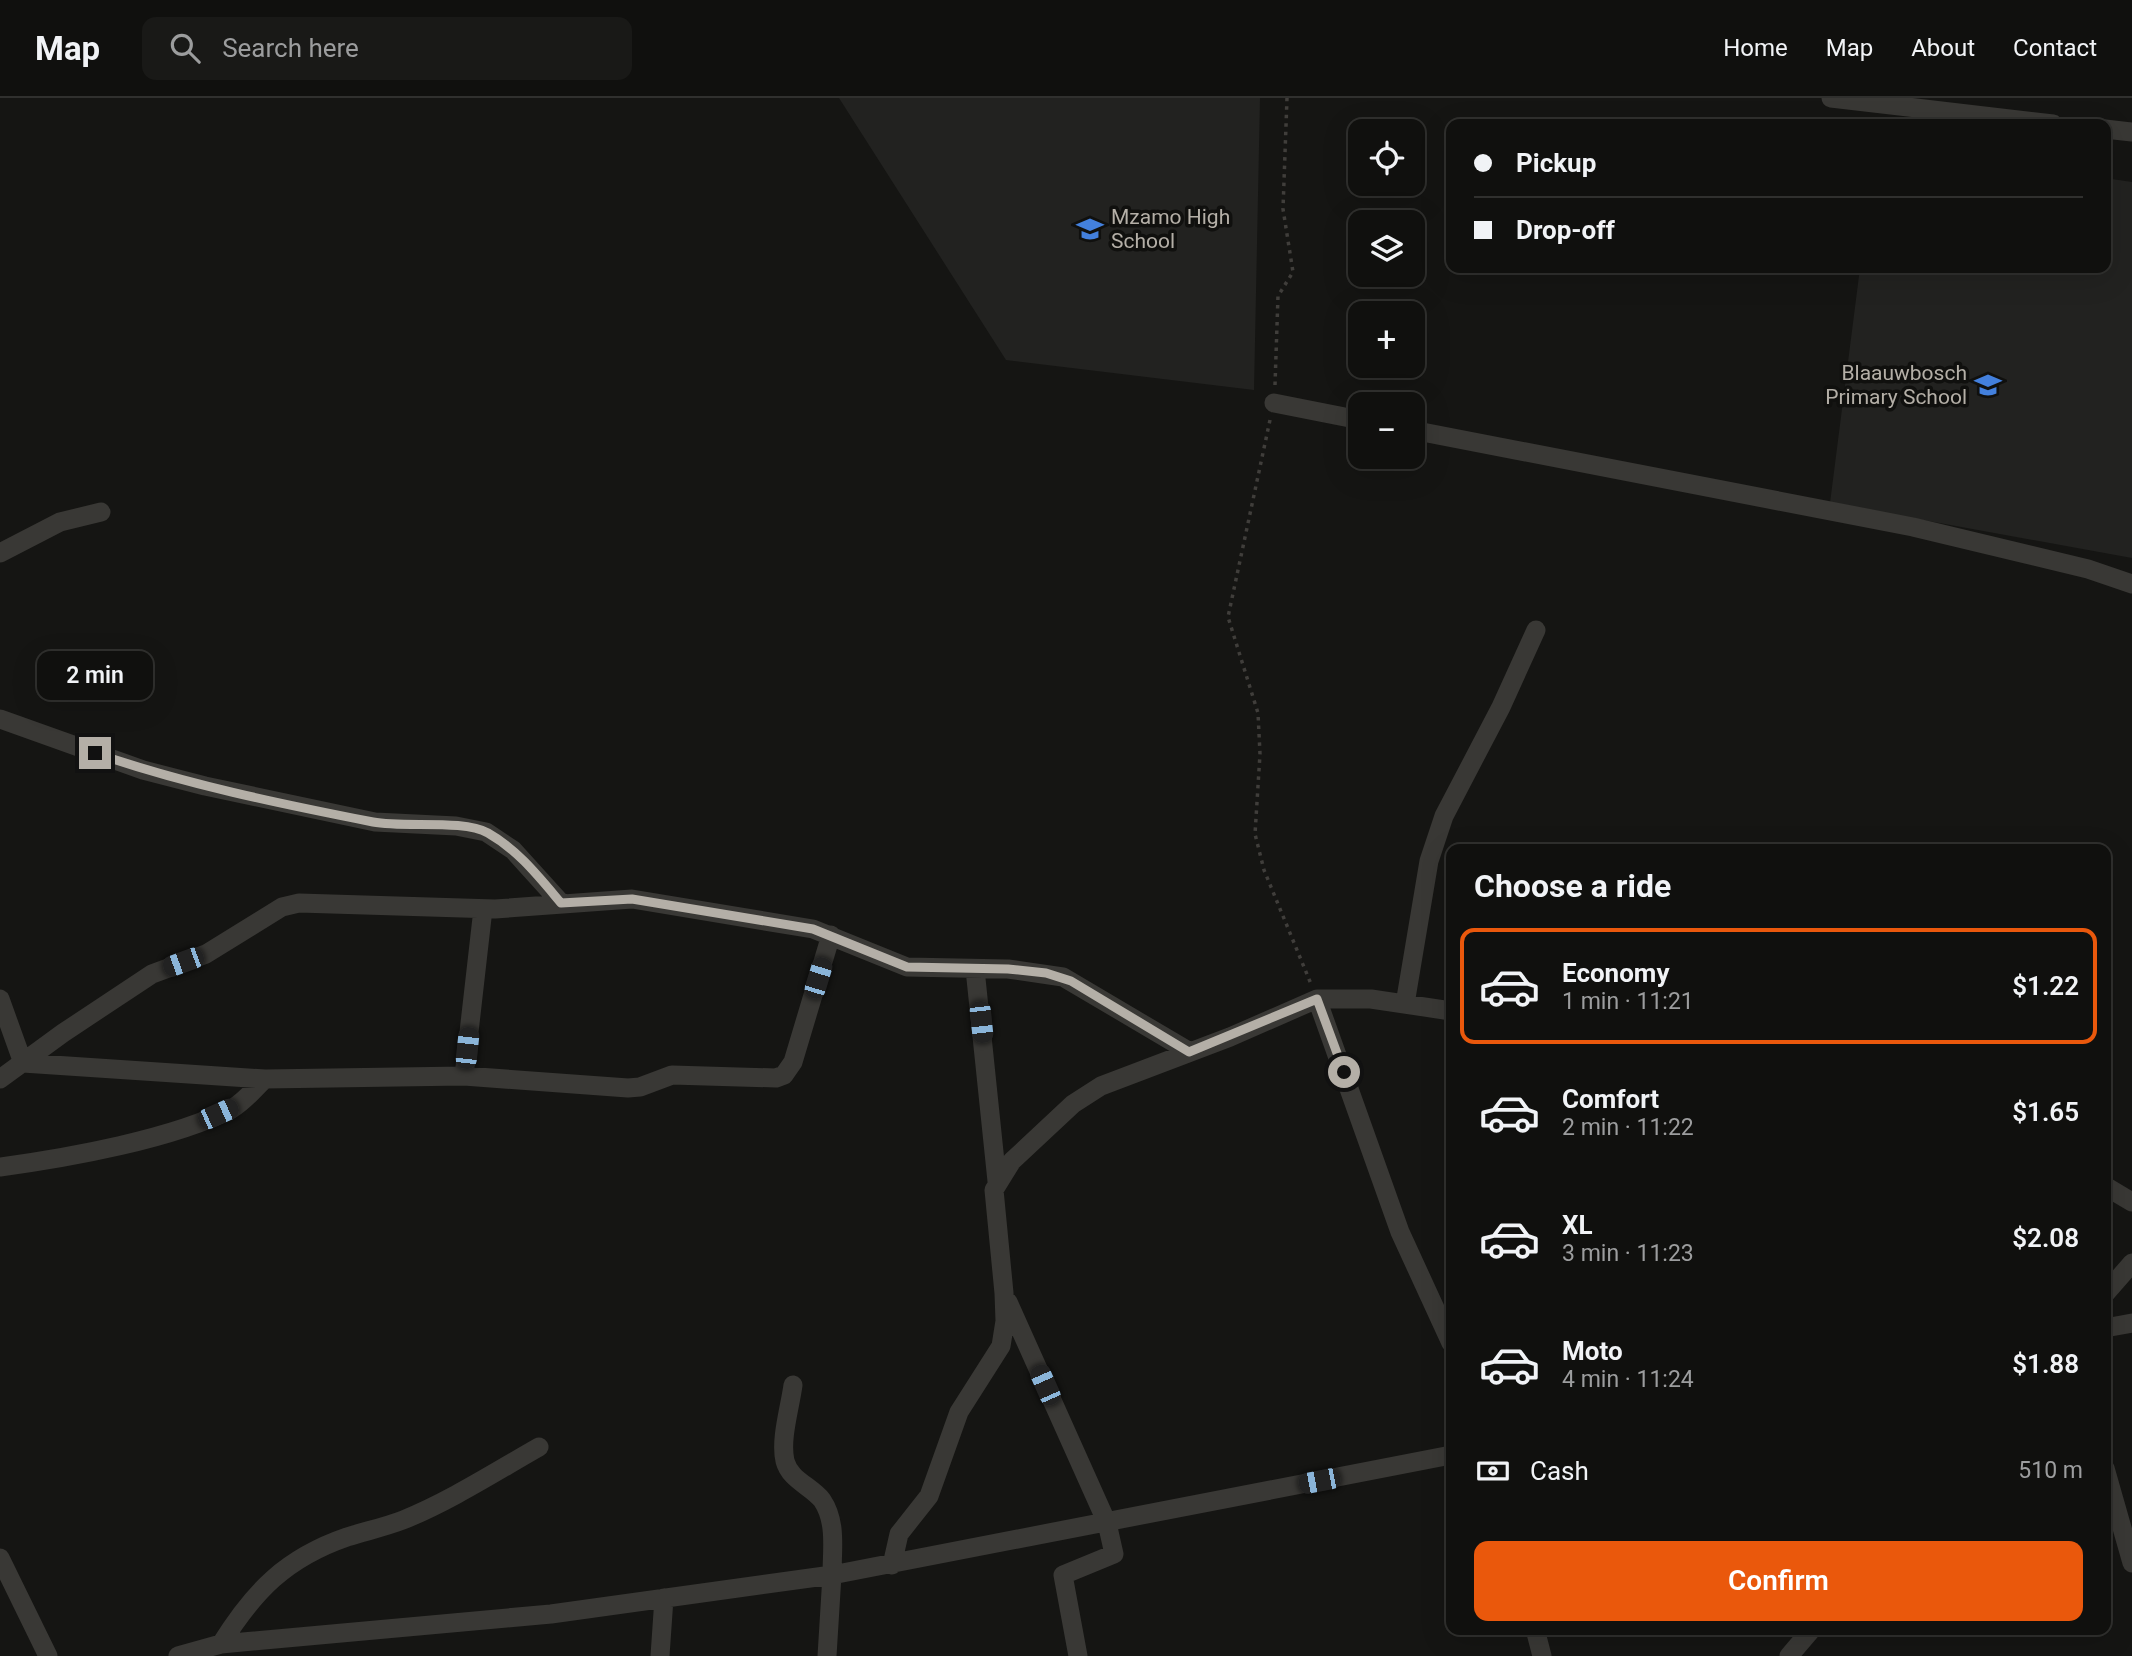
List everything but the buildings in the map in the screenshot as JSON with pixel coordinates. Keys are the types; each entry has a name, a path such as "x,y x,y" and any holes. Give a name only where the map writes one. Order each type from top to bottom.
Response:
{"street":[{"path":"1831,98 2010,119"},
{"path":"2111,130 2132,132"},
{"path":"1274,403 1348,418"},
{"path":"1425,433 1913,527 2088,569 2132,584"},
{"path":"0,553 60,522 101,512"},
{"path":"1405,1004 1429,861 1444,816 1536,630"},
{"path":"0,719 143,770 205,786 375,822 456,826 486,832 520,857 561,903"},
{"path":"0,1079 152,974 206,954 282,907 317,903 483,909 632,899 831,935 897,965 1046,973 1063,977 1189,1052"},
{"path":"464,1076 483,909"},
{"path":"23,1063 265,1079 464,1076 628,1088 640,1087 672,1075 776,1078 784,1075 793,1062 831,935"},
{"path":"892,1565 898,1534 929,1496 959,1412 1001,1346 1005,1321 993,1199 997,1181 975,969"},
{"path":"0,999 23,1063"},
{"path":"1317,999 1400,1232 1446,1332"},
{"path":"997,1181 1012,1161 1073,1104 1101,1086 1317,999 1371,999 1446,1010"},
{"path":"0,1167 91,1151 201,1122 236,1106 265,1079"},
{"path":"2111,1190 2132,1202"},
{"path":"2111,1287 2132,1263"},
{"path":"1004,1293 1107,1523 1114,1555 1063,1575 1078,1656"},
{"path":"2111,1327 2132,1323"},
{"path":"793,1385 785,1460 790,1473 821,1500 833,1532 827,1656"},
{"path":"221,1644 244,1607 272,1578 300,1558 345,1538 404,1520 539,1447"},
{"path":"178,1656 221,1644 551,1614 892,1565 1446,1456"},
{"path":"2111,1489 2132,1563"},
{"path":"0,1558 48,1656"},
{"path":"660,1656 664,1598"},
{"path":"1537,1635 1542,1656"},
{"path":"1789,1656 1807,1635"}],"path":[{"path":"1286,98 1283,209 1293,272 1278,296 1274,403 1227,617 1258,713 1260,754 1255,834 1264,870 1317,999"}],"shaded area":[{"name":"Mzamo High School","path":"839,98 1260,98 1254,390 1006,360"},
{"name":"Blaauwbosch Primary School","path":"2111,179 2132,182 2132,558 1830,503 1859,273 2111,273"}],"place":[{"name":"Mzamo High School","path":"1090,229"},
{"name":"Blaauwbosch Primary School","path":"1988,385"}],"route":[{"path":"95,753 143,770 205,786 375,822 433,827 456,826 486,832 513,850 534,870 561,903 632,899 813,929 907,967 1008,969 1054,974 1071,981 1189,1052 1248,1030 1317,999 1344,1072"}]}
